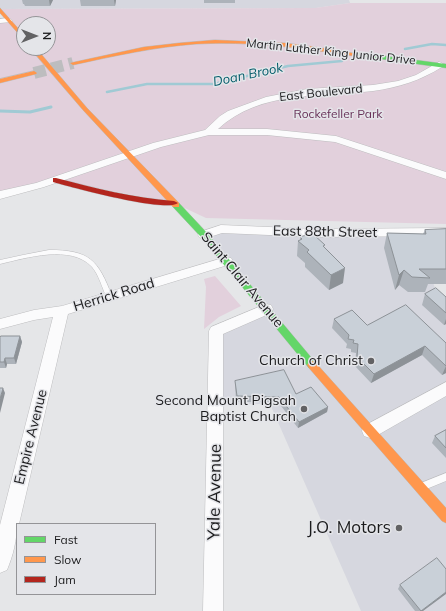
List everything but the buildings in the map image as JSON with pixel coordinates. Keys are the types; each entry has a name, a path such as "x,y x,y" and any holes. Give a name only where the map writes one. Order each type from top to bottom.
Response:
{"main road":[{"path":"0,10 4,20 16,31"},
{"path":"0,26 4,20"},
{"name":"Martin Luther King Junior Drive","path":"73,63 131,50 196,43 236,42 333,50 442,65"},
{"name":"Saint Clair Avenue","path":"40,56 85,108 204,235 325,381 446,517"},
{"path":"0,81 34,73"},
{"path":"56,180 87,190 114,196 153,202 174,203"}],"street":[{"name":"East Boulevard","path":"209,132 224,118 232,113 269,99 307,92 372,88 391,85 415,79 442,65"},
{"name":"East Boulevard","path":"0,195 56,180 168,142 209,132 277,133 336,139 446,176"},
{"name":"East 88th Street","path":"204,235 221,229 316,233 446,232"},
{"name":"Herrick Road","path":"0,324 62,311 226,261"},
{"name":"Yale Avenue","path":"213,611 216,331 266,309"},
{"name":"Empire Avenue","path":"0,563 62,311"},
{"path":"370,431 446,388"}],"lane":[{"path":"0,262 45,252 75,254 93,264 109,296"},
{"path":"420,488 446,477"}],"shaded area":[{"path":"0,0 349,0 350,3 316,8 0,9"},
{"path":"221,229 416,232 437,294 446,297 446,611 361,611 270,404 216,404 216,337 266,309 204,235"}],"green space":[{"name":"Rockefeller Park","path":"350,3 446,3 446,224 206,218 174,203 56,180 0,193 0,22 8,20 0,9 315,8"},
{"path":"215,276 241,306 219,317 204,329 206,287 204,279"}],"waterway":[{"name":"Doan Brook","path":"405,49 432,44 446,45"},
{"name":"Doan Brook","path":"107,92 147,84 214,84 288,66 342,61"},
{"name":"Doan Brook","path":"0,111 30,112 51,107"}],"tunnel":[{"path":"34,73 73,63"}],"traffic: fast":[{"path":"354,54 446,66"},
{"path":"176,205 204,235 312,365"}],"traffic: slow":[{"path":"0,10 16,29"},
{"path":"73,63 161,46 215,42 250,42 285,45 354,54"},
{"path":"40,56 85,109 176,205"},
{"path":"0,81 34,73"},
{"path":"312,365 446,517"}],"traffic: jam":[{"path":"56,180 114,195 174,203"}],"place":[{"name":"Church of Christ","path":"371,361"},
{"name":"Second Mount Pigsah Baptist Church","path":"304,409"},
{"name":"J.O. Motors","path":"399,528"}]}
